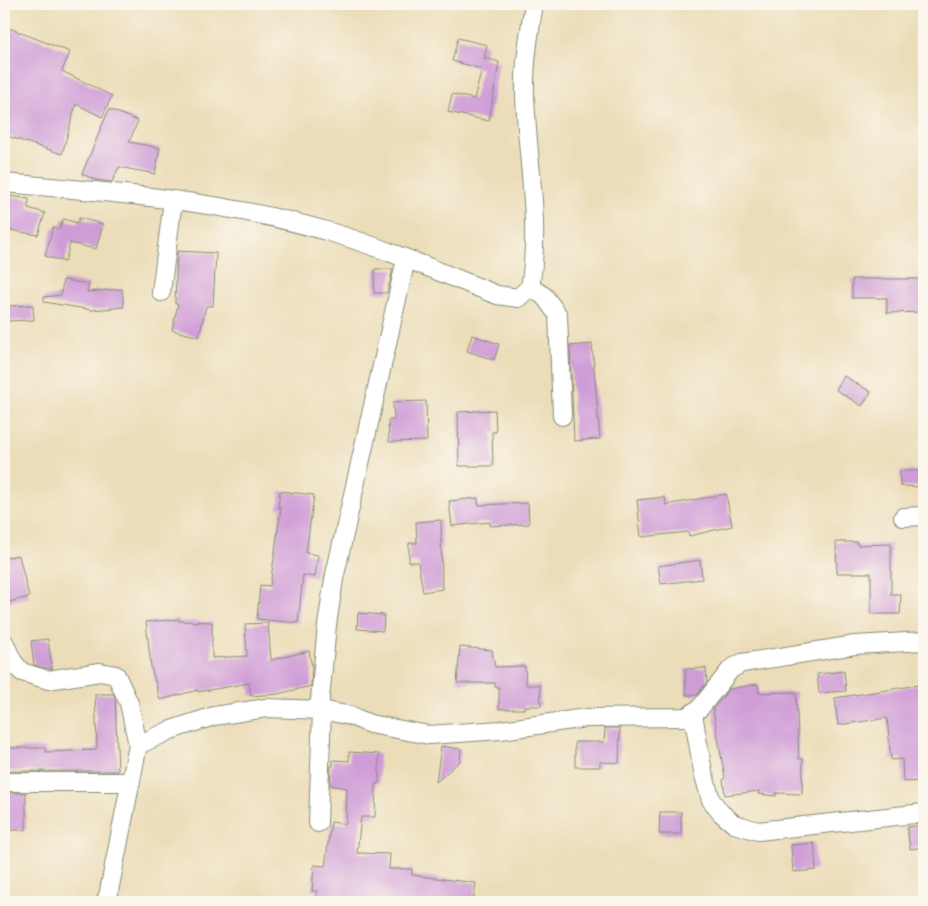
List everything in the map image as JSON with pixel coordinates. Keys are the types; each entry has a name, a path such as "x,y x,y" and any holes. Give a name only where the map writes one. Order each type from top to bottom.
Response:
{"street":[{"path":"4,183 85,190 259,215 330,232 507,298 518,298 525,294 530,287 535,248 525,94 529,38 534,4"},
{"path":"160,292 173,202"},
{"path":"318,823 321,710 334,579 406,259"},
{"path":"530,287 544,296 558,315 562,416"},
{"path":"903,517 924,516"},
{"path":"138,745 171,730 214,716 266,708 321,710 351,716 370,724 429,735 501,730 586,718 686,717 693,714 731,669 742,663 855,645 924,640"},
{"path":"4,642 13,662 22,672 48,680 100,672 116,674 129,703 138,745 108,896 105,902"},
{"path":"693,714 711,800 721,813 734,824 758,831 924,813"},
{"path":"4,782 131,782"}],"building":[{"path":"9,28 70,52 62,71 112,96 102,117 76,104 62,154 4,135 4,40"},
{"path":"458,38 487,45 484,60 485,58 499,62 489,121 448,112 452,94 474,99 482,69 452,61"},
{"path":"109,109 138,121 129,142 160,148 155,174 119,167 112,182 96,180 82,174"},
{"path":"4,195 29,199 28,208 45,213 38,235 4,229"},
{"path":"79,218 103,224 96,249 70,243 65,262 45,256 53,227 59,229 63,219 78,223"},
{"path":"177,251 216,253 213,306 206,306 199,337 172,330 178,304 175,304"},
{"path":"375,269 393,269 387,293 374,293"},
{"path":"852,279 924,279 924,312 887,313 887,298 852,298"},
{"path":"63,280 89,284 87,292 122,289 124,307 92,310 44,302 44,297 61,295"},
{"path":"33,305 34,320 7,321 7,306"},
{"path":"472,335 499,344 494,360 467,351"},
{"path":"592,344 600,439 574,441 570,346"},
{"path":"844,376 871,392 862,406 836,390"},
{"path":"426,401 427,441 389,442 388,420 394,420 393,402"},
{"path":"495,410 496,432 492,432 493,466 459,466 458,412"},
{"path":"900,471 924,471 924,487 900,486"},
{"path":"280,491 314,495 306,553 318,555 315,577 303,575 298,623 257,619 260,585 270,586 281,508 278,508"},
{"path":"726,494 732,526 689,536 688,532 641,537 637,500 665,497 666,505"},
{"path":"478,498 478,505 528,503 529,524 490,526 490,522 452,526 449,501"},
{"path":"441,520 442,589 423,592 418,562 409,562 409,543 417,543 416,522"},
{"path":"836,542 857,542 857,545 891,544 891,594 901,594 900,614 871,614 871,573 837,573"},
{"path":"19,555 29,597 4,603 4,558"},
{"path":"700,560 702,579 661,584 658,566"},
{"path":"358,613 384,615 383,631 357,629"},
{"path":"179,619 179,621 212,622 212,658 247,656 245,624 268,623 271,660 309,651 312,667 311,686 278,694 251,696 249,683 198,692 198,690 160,700 151,667 146,622"},
{"path":"48,639 52,669 34,665 31,641"},
{"path":"460,647 492,650 495,667 525,666 526,685 540,685 541,706 524,706 524,709 499,709 499,687 495,687 495,683 457,683"},
{"path":"706,668 707,682 697,695 686,695 685,669"},
{"path":"844,671 846,691 819,693 817,674"},
{"path":"758,684 759,693 796,692 799,759 803,759 802,794 776,793 776,796 758,794 759,791 725,795 723,779 725,778 713,709 729,689"},
{"path":"919,685 922,706 924,706 924,781 903,782 902,759 891,760 887,718 838,725 835,698"},
{"path":"95,694 113,694 115,697 118,771 8,771 7,748 45,748 46,752 95,750 97,747"},
{"path":"605,728 620,728 619,763 600,762 600,767 575,767 575,742 604,742"},
{"path":"441,746 461,749 460,761 436,782"},
{"path":"349,752 379,754 379,783 376,783 375,817 361,817 357,853 390,854 389,869 412,869 412,875 476,883 473,902 316,902 317,891 312,891 314,865 325,866 331,822 346,824 347,788 330,785 331,766 333,766 333,760 349,761"},
{"path":"9,793 26,793 26,830 4,830 4,809 10,809"},
{"path":"660,812 681,812 681,834 659,834"},
{"path":"924,825 924,847 910,849 907,827"},
{"path":"814,843 816,870 793,872 791,845"}]}
